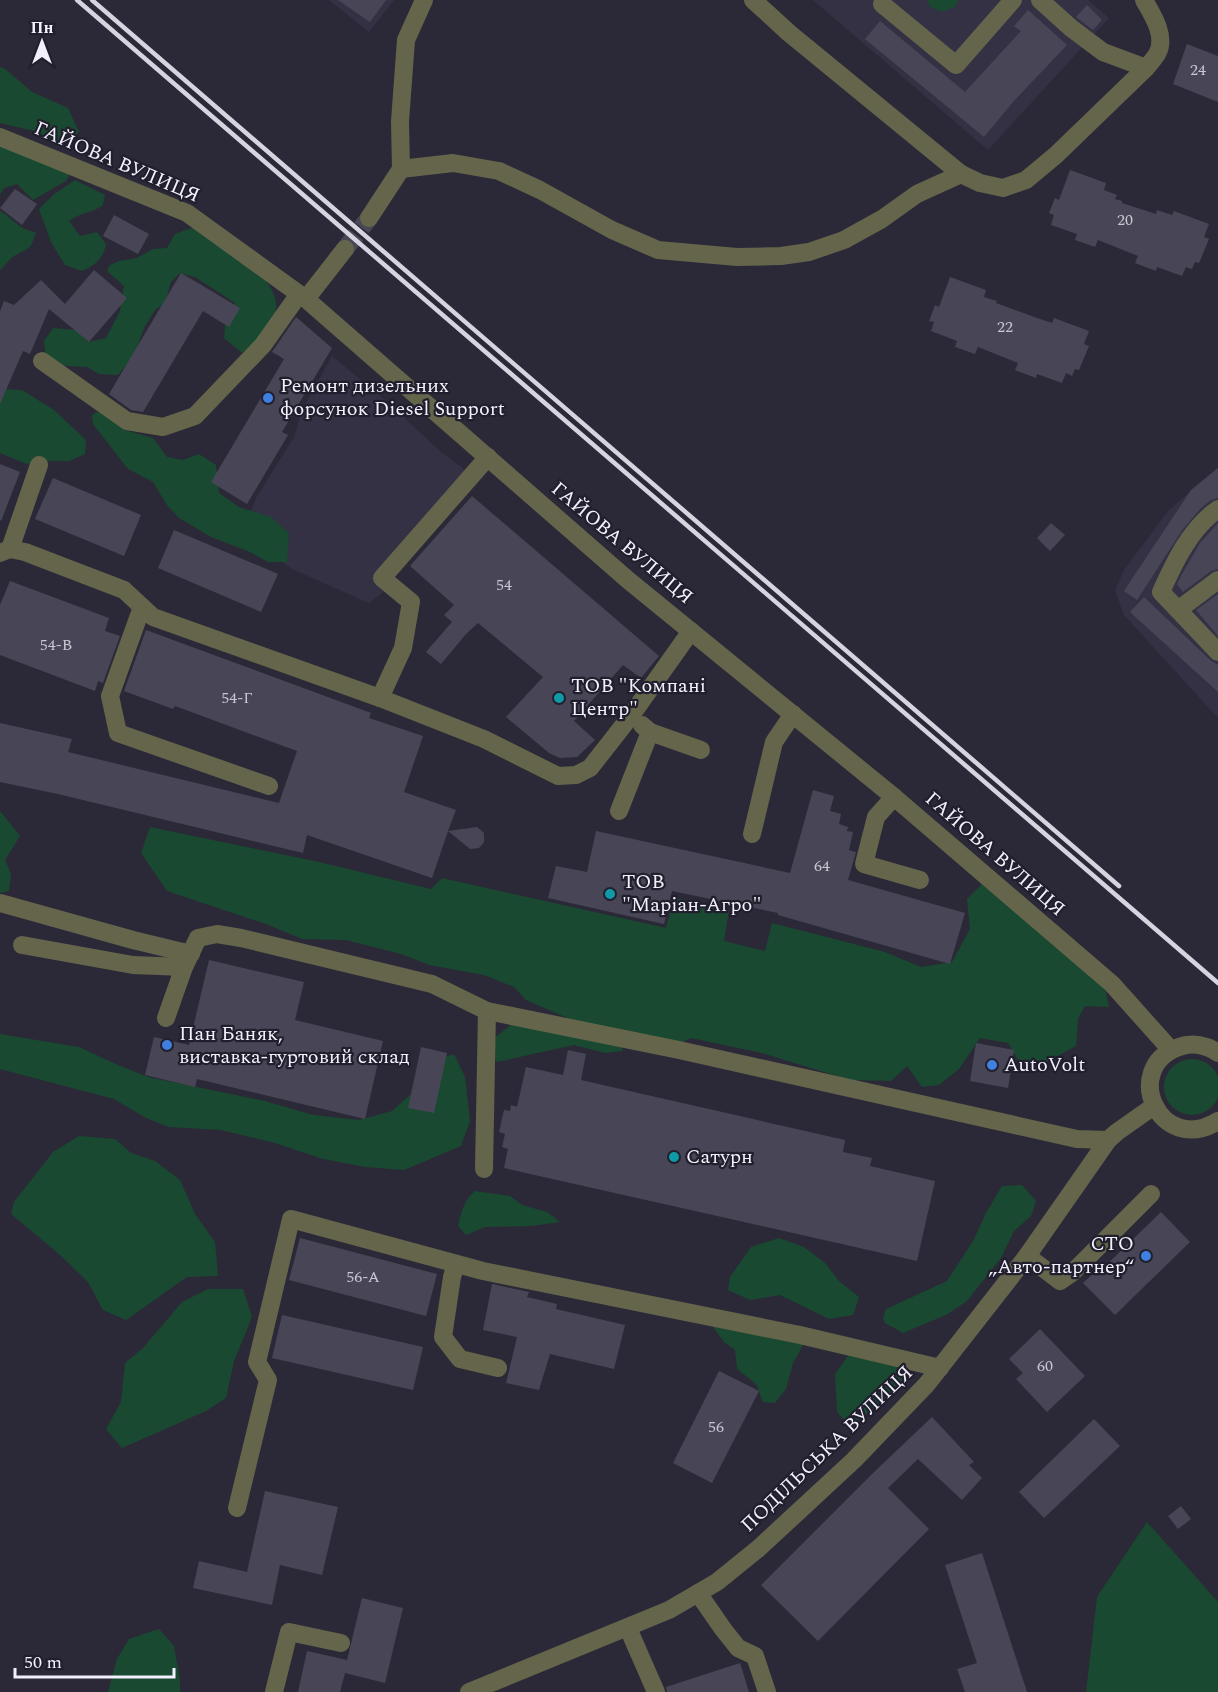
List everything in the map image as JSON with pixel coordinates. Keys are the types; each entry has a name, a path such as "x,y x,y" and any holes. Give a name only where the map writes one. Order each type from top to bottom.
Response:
{"street":[{"path":"369,218 401,169 400,121 406,40 424,0"},
{"path":"753,0 789,33 961,174 980,183 1003,188 1026,180 1056,155 1146,68 1158,53 1161,41 1159,31 1144,0"},
{"path":"882,4 956,65 1013,0"},
{"path":"1040,0 1071,28 1103,52 1146,68"},
{"name":"ГАЙОВА ВУЛИЦЯ","path":"0,137 187,213 303,297 628,580 894,798 1112,984 1171,1050"},
{"path":"401,169 453,163 499,171 540,190 612,230 658,250 738,257 781,256 809,252 844,240 882,219 917,194 961,174"},
{"path":"42,361 128,421 163,427 195,417 263,345 345,249"},
{"path":"380,698 403,648 411,602 382,578 488,457"},
{"path":"39,465 5,551 25,552 124,590 153,616 380,698 484,739 558,776 576,775 590,768 630,717 691,631"},
{"path":"1217,649 1161,592 1176,558 1205,518 1218,509"},
{"path":"1178,610 1218,580"},
{"path":"142,607 110,696 118,733 269,786"},
{"path":"752,834 774,742 793,714"},
{"path":"630,717 650,732 701,750"},
{"path":"620,811 650,732"},
{"path":"894,798 876,817 864,864 920,880"},
{"path":"0,903 132,940 188,960"},
{"path":"166,1018 198,938 218,934 432,984 487,1011 679,1050 1066,1137 1108,1140"},
{"path":"22,945 134,965 188,960"},
{"path":"484,1169 487,1011"},
{"path":"1218,1053 1199,1045 1185,1045 1171,1050 1161,1058 1150,1080 1150,1093 1154,1106 1171,1125 1184,1130 1197,1130 1209,1127 1218,1121"},
{"name":"ПОДІЛЬСЬКА ВУЛИЦЯ","path":"469,1692 669,1610 717,1582 759,1548 854,1460 940,1368 1027,1256 1108,1140 1154,1106"},
{"path":"1027,1256 1060,1281 1073,1272 1151,1194"},
{"path":"237,1508 267,1380 257,1362 291,1219 483,1271 800,1335 940,1368"},
{"path":"456,1264 452,1276 443,1337 460,1359 498,1368"},
{"path":"698,1593 738,1648 755,1656 767,1692"},
{"path":"628,1628 656,1692"},
{"path":"274,1692 289,1632 341,1643"}],"shaded area":[{"path":"329,0 394,0 369,32"},
{"path":"813,0 1088,0 1109,18 988,150"},
{"path":"332,356 385,400 440,451 477,479 383,592 369,603 292,569 243,533 256,498 294,437 302,410"},
{"path":"1218,468 1218,718 1124,615 1115,591 1124,570 1169,510"}],"green space":[{"path":"927,0 958,0 956,6 943,12 930,7"},
{"path":"0,67 32,92 68,108 79,132 63,145 34,131 0,123"},
{"path":"0,136 73,169 66,181 33,200 17,184 4,188 0,195"},
{"path":"75,180 105,195 103,205 69,221 80,236 97,232 106,244 98,261 82,271 65,265 51,242 39,209 53,195"},
{"path":"0,211 21,227 36,232 28,248 12,257 0,270"},
{"path":"202,224 260,273 275,297 276,309 272,322 242,353 224,338 225,325 235,303 195,277 180,273 171,282 165,303 155,310 144,328 134,356 118,375 99,374 87,367 66,366 46,361 44,341 53,328 76,330 88,342 106,338 120,311 124,286 107,271 110,265 137,258 153,249 167,248 175,234"},
{"path":"0,389 22,390 54,410 86,440 85,454 69,461 42,461 27,464 0,453"},
{"path":"96,412 112,415 125,430 153,438 167,457 183,460 199,454 216,465 219,493 239,507 271,517 289,533 287,562 268,562 250,552 211,537 179,518 167,505 153,482 128,469 93,424 92,415"},
{"path":"0,811 20,836 5,860 11,874 9,891 0,893"},
{"path":"150,827 319,862 431,889 442,878 666,928 674,898 729,910 724,941 765,951 772,923 885,952 921,967 952,962 970,929 967,899 985,881 1105,987 1109,1007 1085,1006 1078,1019 1076,1046 1039,1066 1021,1065 1008,1043 980,1038 959,1069 939,1085 922,1087 907,1066 891,1081 850,1080 762,1053 691,1038 670,1049 572,1020 526,1000 514,987 484,975 429,965 401,954 346,940 302,939 266,924 167,891 141,853"},
{"path":"511,1025 614,1034 623,1051 605,1053 574,1045 497,1062 492,1052 493,1039"},
{"path":"0,1034 79,1047 148,1077 265,1101 313,1115 359,1120 392,1111 420,1086 431,1062 454,1054 465,1077 470,1121 461,1146 404,1170 365,1167 323,1159 275,1143 221,1130 169,1127 146,1118 114,1099 0,1069"},
{"path":"1187,1059 1197,1059 1212,1067 1218,1076 1220,1087 1218,1098 1212,1107 1197,1115 1187,1115 1176,1110 1169,1103 1164,1092 1164,1082 1169,1071 1176,1064"},
{"path":"79,1136 115,1139 131,1153 155,1161 180,1180 195,1214 215,1242 218,1276 187,1277 126,1320 103,1310 88,1282 11,1214 14,1202 53,1152"},
{"path":"1022,1185 1036,1201 1031,1216 1014,1231 1001,1258 967,1301 948,1314 903,1333 885,1323 883,1318 886,1309 947,1281 973,1241 1002,1186"},
{"path":"475,1191 510,1196 522,1205 547,1212 560,1222 532,1226 485,1227 466,1235 458,1226 466,1202"},
{"path":"779,1238 804,1247 825,1263 839,1281 859,1297 853,1315 829,1319 780,1295 750,1300 728,1290 730,1277 751,1247"},
{"path":"208,1289 243,1289 252,1317 234,1361 226,1398 206,1411 122,1448 106,1429 121,1402 125,1363 143,1348 182,1302"},
{"path":"741,1324 805,1342 793,1363 786,1389 775,1403 763,1402 756,1384 737,1369 735,1350 724,1342 713,1327"},
{"path":"848,1356 888,1359 908,1374 902,1388 867,1413 852,1429 837,1412 835,1374"},
{"path":"1147,1522 1218,1602 1218,1692 1086,1692 1097,1597"},
{"path":"159,1629 174,1646 180,1692 108,1692 117,1659 129,1639"}],"building":[{"path":"338,0 386,0 370,22"},
{"path":"1087,5 1102,20 1093,30 1076,17"},
{"path":"1028,10 1067,45 1013,102 984,137 865,39 880,21 965,92 1021,31 1014,26"},
{"path":"1187,44 1218,56 1218,102 1173,84"},
{"path":"1070,170 1106,183 1104,190 1117,195 1115,199 1122,203 1156,214 1157,210 1172,215 1174,211 1209,224 1204,237 1209,239 1199,263 1195,262 1192,269 1186,267 1182,276 1157,267 1156,271 1135,263 1138,256 1098,240 1095,247 1075,240 1077,234 1051,225 1054,215 1049,213 1055,198 1059,200"},
{"path":"15,189 37,204 22,225 0,208"},
{"path":"114,215 149,234 138,254 103,236"},
{"path":"94,270 127,298 89,342 49,309 30,354 23,351 0,404 0,311 4,301 14,305 41,280 65,304"},
{"path":"181,273 240,308 229,327 203,311 143,412 131,410 109,394"},
{"path":"950,277 986,290 984,297 997,301 996,303 1052,323 1054,318 1089,331 1084,344 1089,346 1079,370 1075,369 1072,376 1066,373 1062,383 1037,374 1036,378 1015,370 1018,363 978,347 975,354 955,347 957,341 931,331 934,322 929,321 935,305 939,307"},
{"path":"296,317 332,348 282,432 288,435 247,504 211,482 284,359 272,352"},
{"path":"0,464 20,472 1,521 0,520"},
{"path":"1218,468 1218,498 1211,500 1201,508 1183,529 1137,600 1124,591 1191,490"},
{"path":"53,478 141,515 124,556 35,519"},
{"path":"472,496 659,656 641,678 623,665 574,721 595,740 577,757 560,758 549,753 506,717 543,677 478,623 441,664 426,652 452,622 444,615 454,605 410,566"},
{"path":"1051,523 1065,535 1050,551 1037,538"},
{"path":"1218,523 1218,569 1211,571 1183,592 1177,584 1182,574 1200,543"},
{"path":"174,530 278,574 261,612 158,568"},
{"path":"10,581 109,618 105,631 120,636 103,683 98,681 95,691 0,655 0,605"},
{"path":"1218,594 1218,636 1196,610"},
{"path":"1144,597 1218,665 1218,692 1130,612"},
{"path":"146,630 371,713 369,718 423,736 404,792 456,810 432,878 307,835 303,853 0,782 0,723 72,739 68,752 279,803 297,751 175,706 173,709 124,691"},
{"path":"813,790 834,796 830,811 841,814 839,824 848,827 847,831 853,832 849,850 856,852 848,880 965,913 950,964 778,915 778,913 672,891 664,924 548,898 556,866 587,872 596,831 790,873"},
{"path":"477,827 484,833 484,842 479,848 470,849 448,831"},
{"path":"209,960 304,982 295,1020 383,1041 365,1119 197,1079 195,1087 145,1075 154,1037 189,1045"},
{"name":"AutoVolt","path":"976,1043 1014,1050 1008,1088 970,1081"},
{"path":"421,1047 447,1053 434,1113 408,1108"},
{"name":"Сатурн","path":"568,1050 586,1054 581,1080 845,1140 843,1152 872,1158 870,1166 935,1181 917,1261 504,1168 508,1149 502,1147 505,1134 499,1132 504,1110 510,1111 511,1105 517,1107 526,1067 563,1075"},
{"name":"СТО „Авто-партнер“","path":"1161,1212 1190,1242 1115,1315 1083,1283 1098,1269 1100,1271"},
{"path":"300,1238 437,1274 426,1316 289,1280"},
{"path":"492,1284 529,1292 527,1297 557,1304 556,1309 625,1325 614,1369 550,1354 539,1390 506,1383 517,1337 483,1330"},
{"path":"282,1315 423,1347 413,1390 272,1358"},
{"path":"1040,1329 1085,1376 1047,1412 1016,1379 1023,1373 1009,1359"},
{"path":"719,1371 759,1391 712,1483 673,1463"},
{"path":"932,1417 974,1462 969,1465 982,1478 962,1500 918,1459 888,1488 929,1529 818,1641 761,1585"},
{"path":"1094,1419 1120,1446 1044,1518 1019,1492"},
{"path":"265,1491 338,1507 322,1575 280,1565 272,1605 193,1588 199,1561 247,1572"},
{"path":"1181,1506 1191,1519 1178,1529 1168,1516"},
{"path":"982,1553 1027,1692 965,1692 957,1669 977,1663 945,1565"},
{"path":"362,1598 403,1608 385,1683 345,1673 340,1692 298,1692 307,1651 347,1660"},
{"path":"740,1663 749,1692 667,1692 666,1687"}],"tunnel":[{"path":"345,249 369,218"}],"railway":[{"path":"77,0 1218,983"},
{"path":"92,0 1119,886"}],"place":[{"name":"Ремонт дизельних форсунок Diesel Support","path":"268,398"},
{"name":"ТОВ \"Компані Центр\"","path":"559,698"},
{"name":"ТОВ \"Маріан-Агро\"","path":"610,894"},
{"name":"Пан Баняк, виставка-гуртовий склад","path":"167,1045"},
{"name":"AutoVolt","path":"992,1065"},
{"name":"Сатурн","path":"674,1157"},
{"name":"СТО „Авто-партнер“","path":"1146,1256"}]}
